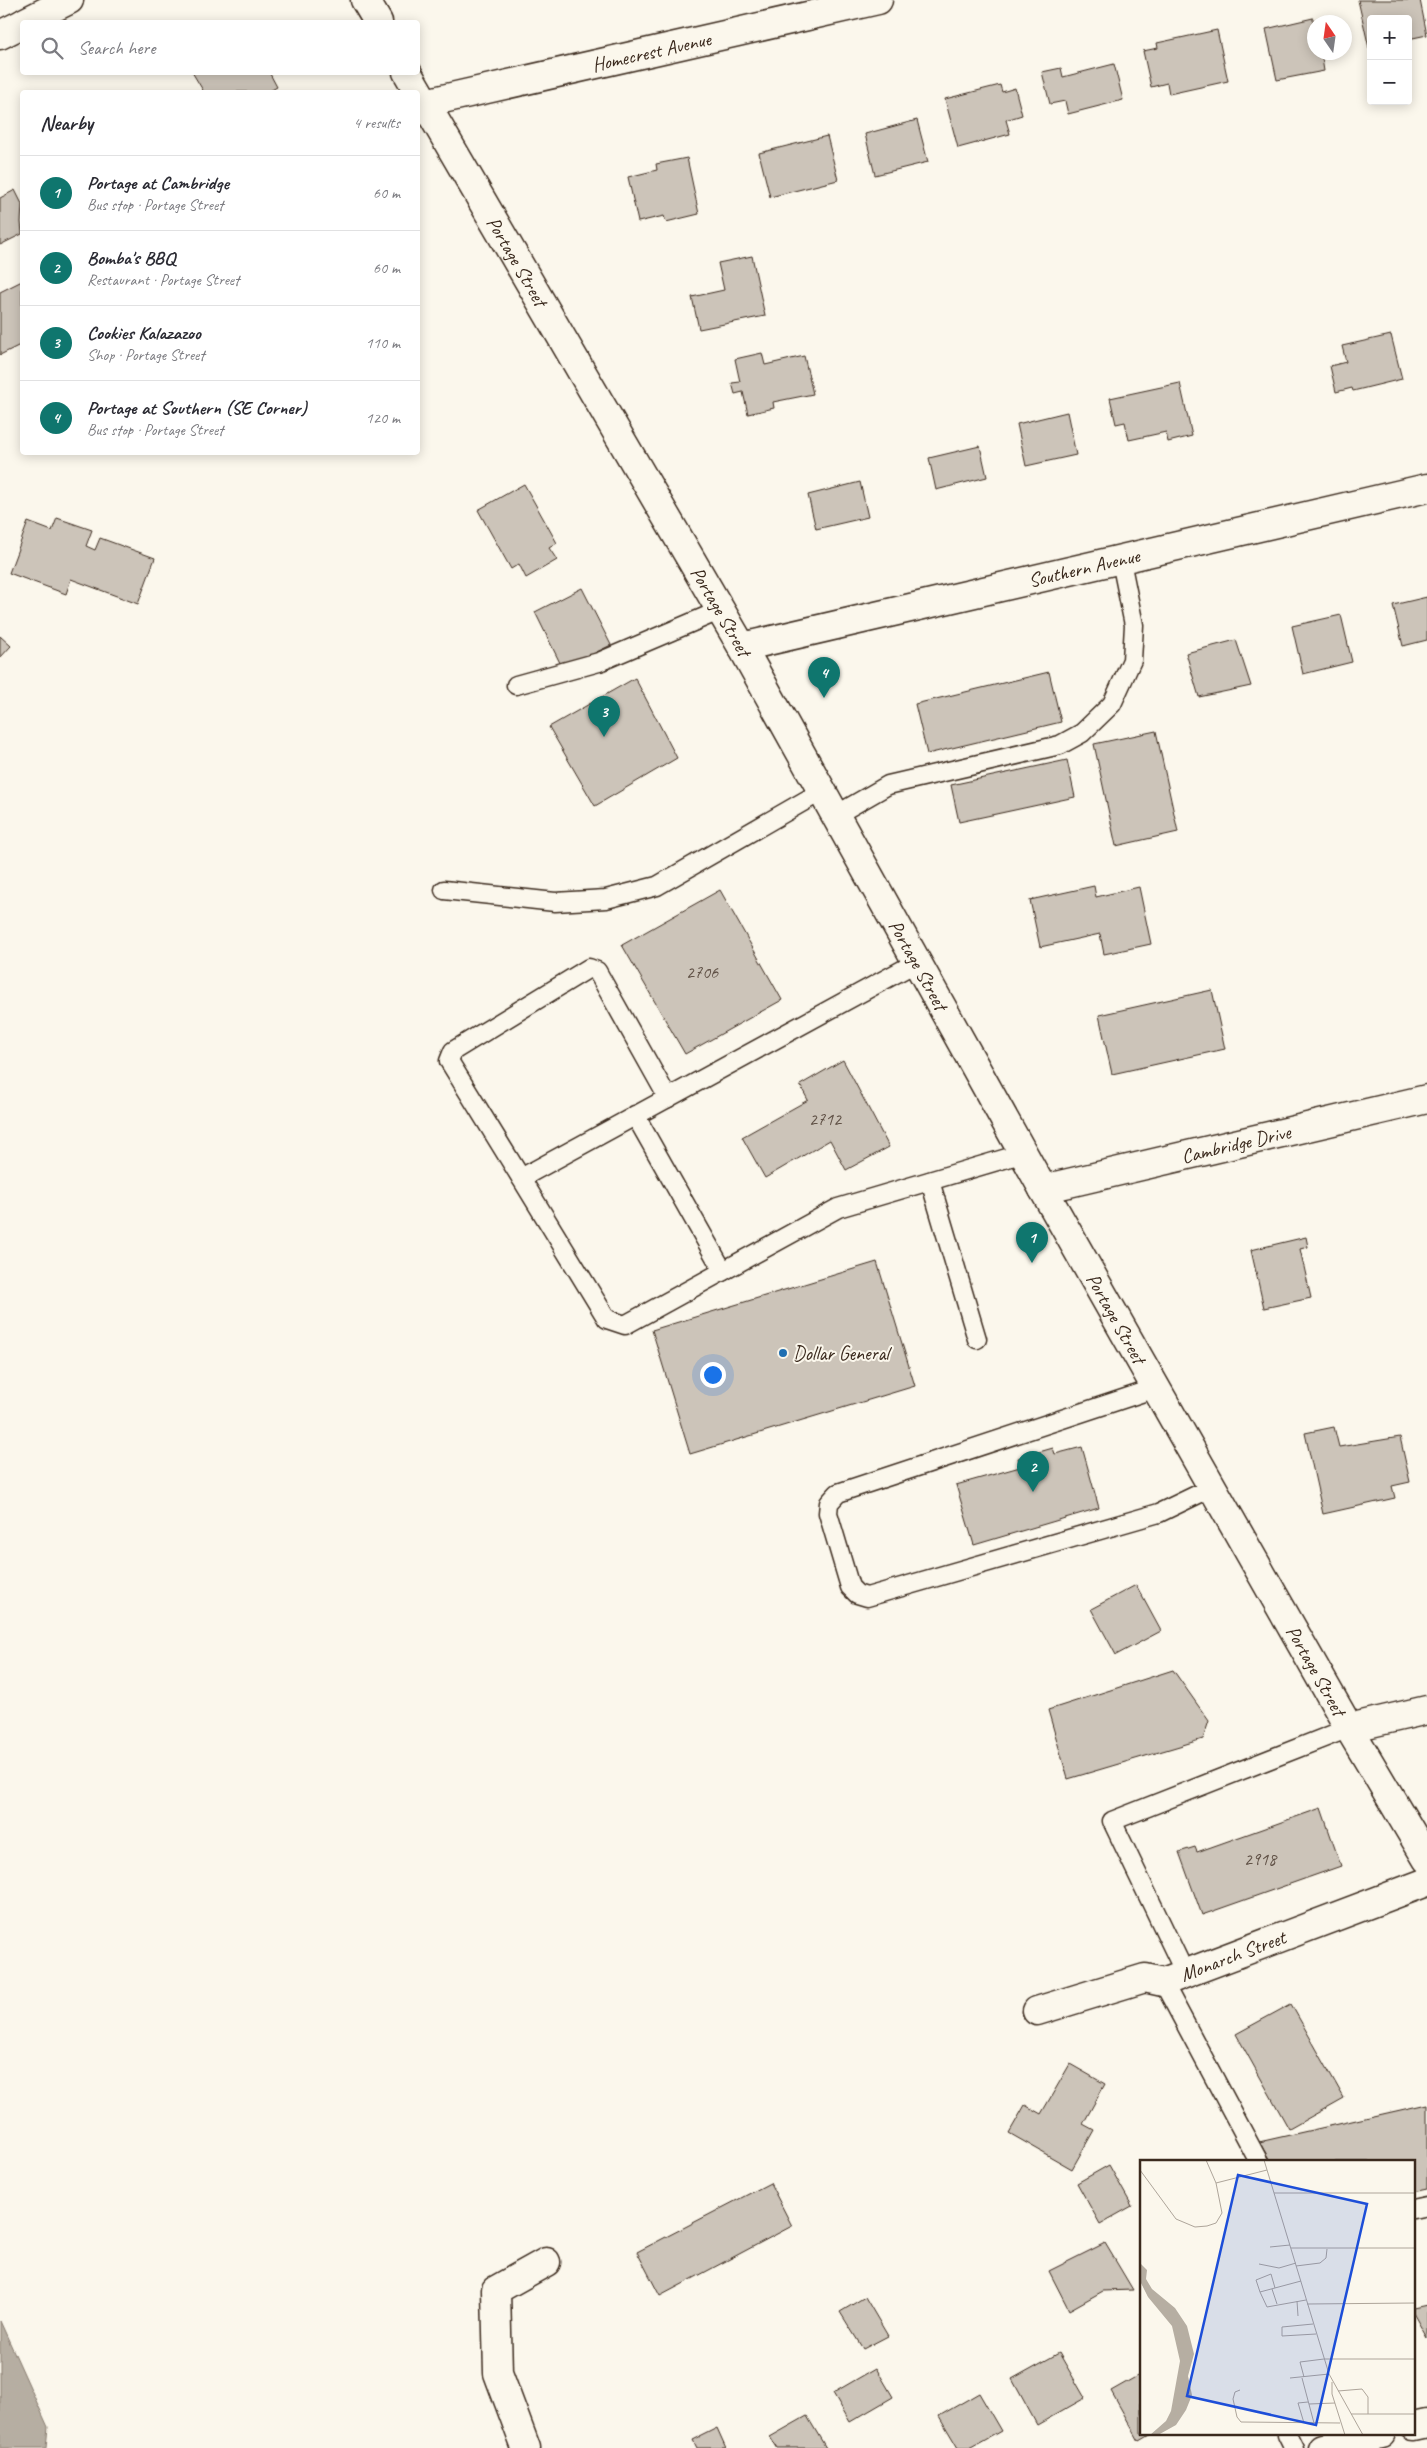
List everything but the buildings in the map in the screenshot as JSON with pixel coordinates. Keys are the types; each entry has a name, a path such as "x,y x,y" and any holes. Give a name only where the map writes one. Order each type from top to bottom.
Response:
{"street":[{"path":"30,20 69,0"},
{"path":"365,0 377,20"},
{"name":"Homecrest Avenue","path":"425,103 878,0"},
{"path":"0,36 20,25"},
{"name":"Portage Street","path":"409,75 417,90"},
{"name":"Portage Street","path":"420,94 721,610 1043,1189 1349,1728 1427,1859"},
{"name":"Southern Avenue","path":"742,647 1120,561 1427,488"},
{"name":"Cambridge Drive","path":"1043,1189 1427,1099"},
{"path":"1349,1728 1427,1710"},
{"name":"Monarch Street","path":"1037,2011 1145,1978 1174,1978 1427,1882"},
{"path":"526,2448 498,2373 496,2290 546,2262"},
{"path":"1414,2427 1427,2424"},
{"path":"1323,2448 1373,2436"}],"lane":[{"path":"836,815 888,785 1060,744 1082,733 1112,704 1132,660 1134,625 1120,561"},
{"path":"516,685 599,662 721,610"},
{"path":"444,890 554,902 606,899 656,886 822,791"},
{"path":"521,1178 917,962"},
{"path":"668,1098 597,971 589,968 453,1051 449,1061 607,1319 625,1325 838,1208 1024,1153"},
{"path":"635,1115 723,1271"},
{"path":"930,1181 976,1339"},
{"path":"1156,1388 838,1493 829,1503 828,1513 850,1587 857,1594 867,1598 1159,1512 1213,1487"},
{"path":"1258,2160 1174,1978 1112,1821 1349,1728"},
{"path":"1414,2209 1427,2206"},
{"path":"1287,2436 1294,2448"}],"shaded area":[{"path":"0,2321 48,2427 46,2448 0,2448"}],"place":[{"name":"Portage at Southern (SE Corner)","path":"824,698"},
{"name":"Cookies Kalazazoo","path":"604,737"},
{"name":"Portage at Cambridge","path":"1032,1263"},
{"name":"Dollar General","path":"783,1353"},
{"name":"Bomba's BBQ","path":"1033,1492"}]}
